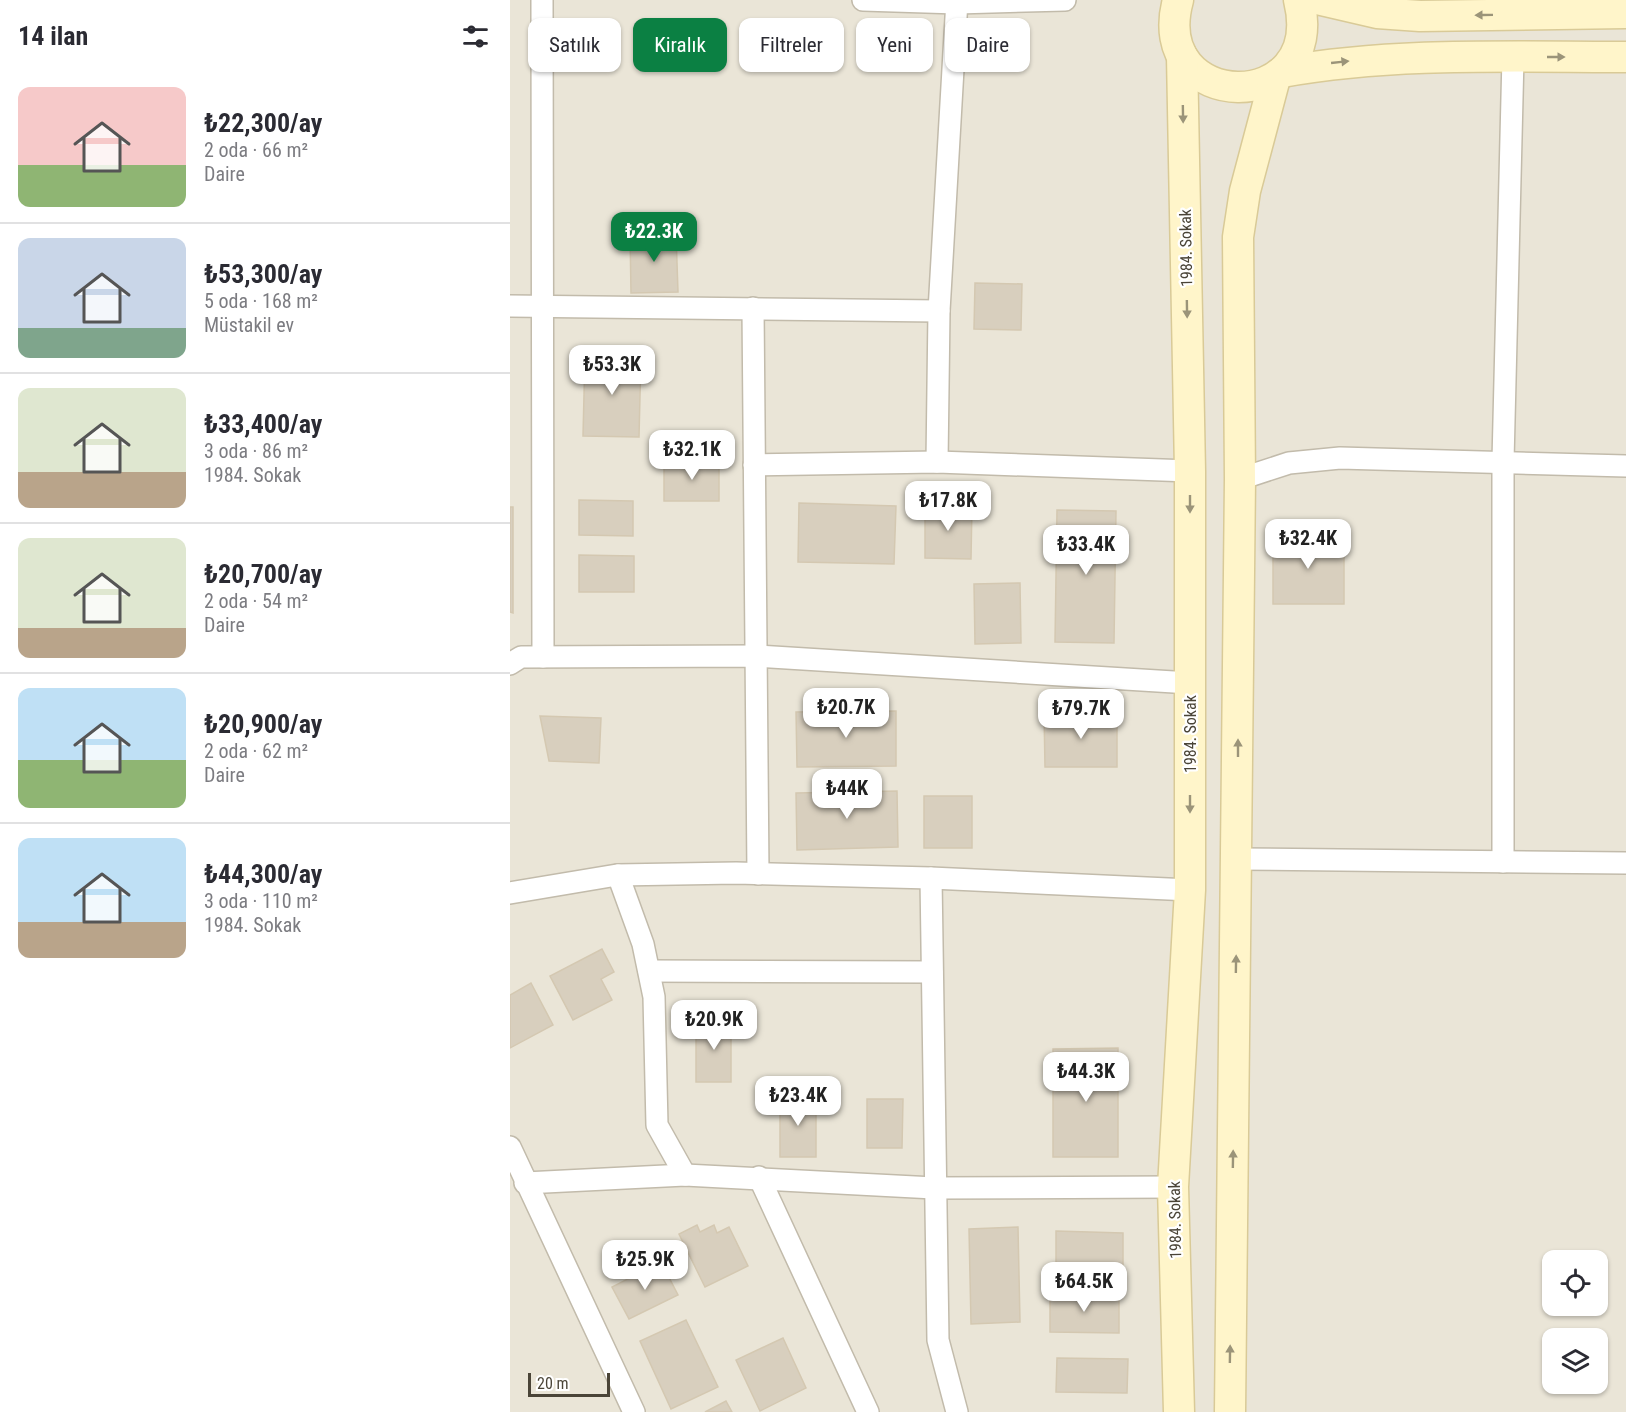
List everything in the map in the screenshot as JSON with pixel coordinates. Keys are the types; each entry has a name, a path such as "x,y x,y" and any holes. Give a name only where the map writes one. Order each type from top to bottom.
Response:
{"main road":[{"path":"1178,0 1174,16 1174,37 1182,56 1203,78 1231,89 1254,87 1279,75 1338,62 1513,57 1626,57"},
{"path":"1230,1412 1240,479 1238,237 1245,191 1279,75 1292,63 1302,43 1304,20 1299,0"},
{"path":"1322,0 1377,13 1420,16 1626,14"},
{"name":"1984. Sokak","path":"1179,1412 1173,1187 1190,890 1190,471 1182,56"}],"street":[{"path":"542,0 543,657"},
{"path":"862,0 957,2 1065,0"},
{"path":"937,462 939,311 957,2"},
{"path":"1503,862 1503,461 1513,57"},
{"path":"510,306 939,311"},
{"path":"753,308 758,873"},
{"path":"1240,479 1289,463 1310,459 1503,461 1626,466"},
{"path":"754,465 937,462 1190,471"},
{"path":"510,664 521,657 756,656 1190,683"},
{"path":"1237,859 1626,863"},
{"path":"510,893 618,875 758,873 931,878 1190,890"},
{"path":"618,875 643,944 654,997 657,1125 685,1175"},
{"path":"931,878 938,1340 952,1410"},
{"path":"648,970 932,972"},
{"path":"510,1147 634,1412"},
{"path":"525,1183 685,1175 759,1177 934,1188 1173,1187"},
{"path":"759,1177 868,1412"}],"shaded area":[{"path":"510,0 1626,0 1626,1412 510,1412"}],"building":[{"path":"630,233 676,233 678,292 631,293"},
{"path":"975,283 1022,284 1021,330 974,329"},
{"path":"585,354 641,356 639,437 583,436"},
{"path":"664,461 719,461 719,501 664,501"},
{"path":"579,500 633,501 633,536 579,535"},
{"path":"799,503 896,506 894,564 798,562"},
{"path":"925,505 972,506 971,559 925,558"},
{"path":"510,507 513,507 513,613 510,612"},
{"path":"1057,510 1116,511 1114,643 1055,642"},
{"path":"1273,536 1344,536 1344,604 1273,604"},
{"path":"579,555 634,556 634,592 579,592"},
{"path":"1020,583 1021,643 975,644 974,584"},
{"path":"896,711 896,766 797,767 796,712"},
{"path":"1044,713 1117,714 1117,767 1045,767"},
{"path":"540,716 601,718 599,763 549,761"},
{"path":"897,791 898,847 797,850 796,793"},
{"path":"924,796 972,796 972,848 924,848"},
{"path":"602,949 614,972 601,979 612,1000 573,1020 550,976"},
{"path":"531,983 553,1025 510,1048 510,995"},
{"path":"696,1020 731,1020 731,1082 696,1082"},
{"path":"1118,1048 1118,1157 1053,1157 1053,1049"},
{"path":"780,1097 816,1098 816,1157 780,1157"},
{"path":"867,1099 903,1099 902,1148 867,1148"},
{"path":"697,1225 700,1232 714,1225 717,1233 729,1227 748,1266 705,1287 679,1234"},
{"path":"1018,1227 1020,1322 971,1324 969,1229"},
{"path":"1056,1231 1123,1233 1123,1270 1056,1268"},
{"path":"661,1262 678,1295 629,1319 612,1287"},
{"path":"1050,1293 1119,1294 1119,1333 1050,1332"},
{"path":"686,1320 718,1387 671,1409 640,1341"},
{"path":"783,1338 806,1388 760,1411 736,1360"},
{"path":"1057,1358 1128,1359 1127,1393 1056,1392"},
{"path":"726,1401 732,1412 705,1412"}]}
